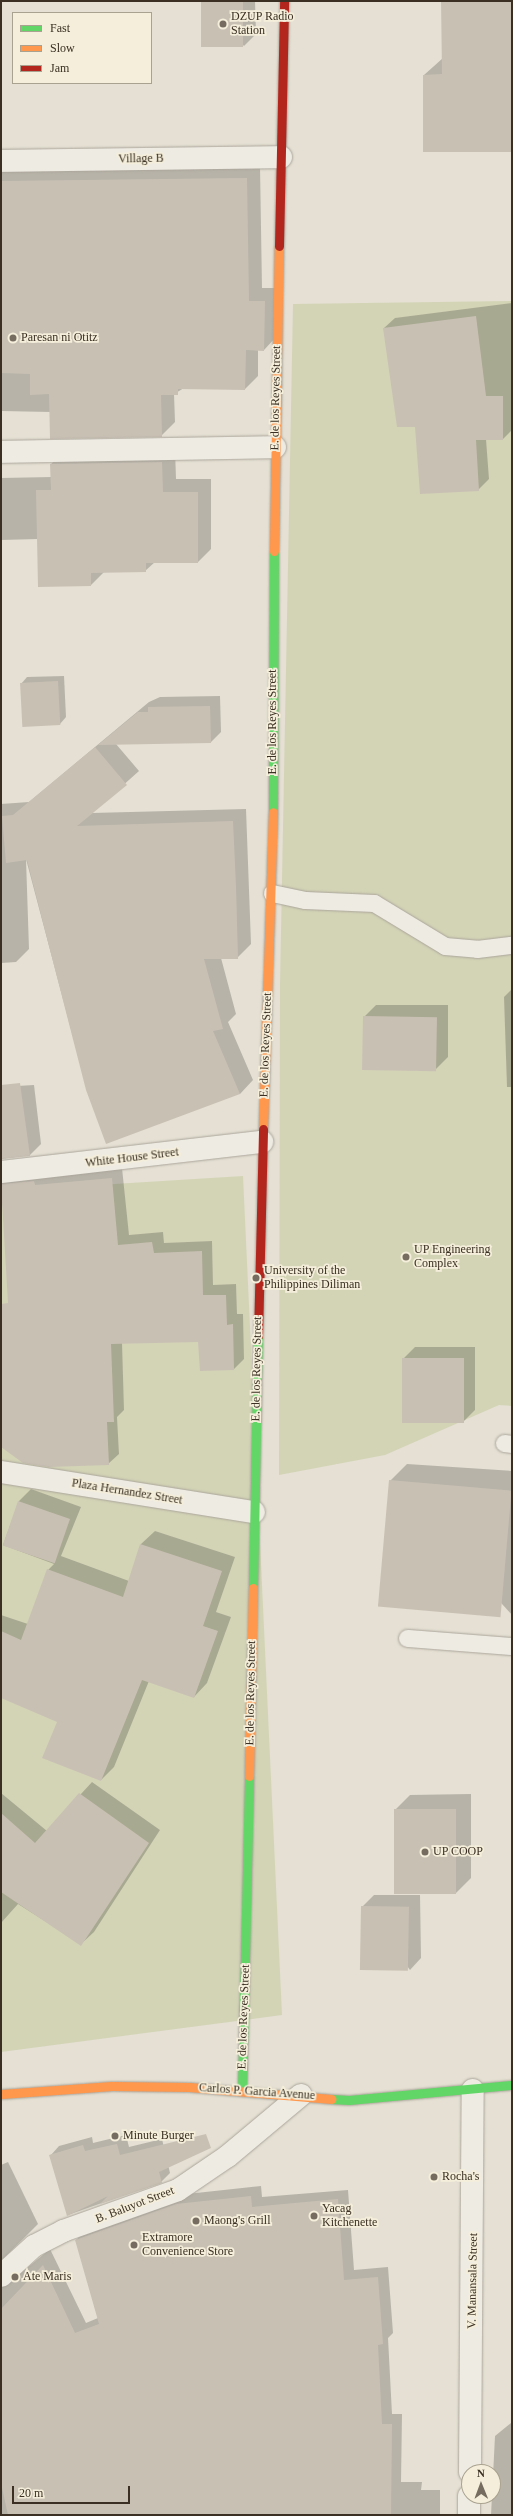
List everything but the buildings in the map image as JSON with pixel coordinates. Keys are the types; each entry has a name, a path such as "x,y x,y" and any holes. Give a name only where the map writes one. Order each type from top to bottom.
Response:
{"street":[{"name":"E. de los Reyes Street","path":"242,2090 262,1142 272,893 275,447 284,1"},
{"name":"Village B","path":"1,162 281,157"},
{"path":"1,452 275,447"},
{"name":"White House Street","path":"1,1172 262,1142"},
{"name":"Plaza Hernandez Street","path":"2,1476 254,1512"},
{"name":"Carlos P. Garcia Avenue","path":"1,2094 112,2086 242,2090 349,2100 473,2090 512,2085"},
{"name":"V. Manansala Street","path":"470,2464 473,2090"},
{"name":"B. Baluyot Street","path":"1,2276 34,2246 63,2232 178,2190 228,2156 302,2095"},
{"path":"469,2504 469,2515"}],"lane":[{"path":"272,893 305,900 374,903 445,946 477,949 512,946"},
{"path":"407,1638 512,1646"}],"green space":[{"path":"512,301 512,1406 499,1405 385,1455 279,1475 280,984 293,304"},
{"path":"243,1176 282,2015 1,2052 1,1191"}],"traffic: fast":[{"path":"273,812 274,551"},
{"path":"253,1588 258,1336"},
{"path":"242,2090 249,1776"},
{"path":"331,2099 349,2100 512,2085"}],"traffic: slow":[{"path":"274,551 279,246"},
{"path":"263,1129 273,812"},
{"path":"249,1776 253,1588"},
{"path":"1,2094 112,2086 189,2087 331,2099"}],"traffic: jam":[{"path":"279,246 284,1"},
{"path":"258,1336 263,1129"}],"place":[{"name":"DZUP Radio Station","path":"223,24"},
{"name":"Paresan ni Otitz","path":"13,338"},
{"name":"UP Engineering Complex","path":"406,1257"},
{"name":"University of the Philippines Diliman","path":"256,1278"},
{"name":"UP COOP","path":"425,1852"},
{"name":"Minute Burger","path":"115,2136"},
{"name":"Rocha's","path":"434,2177"},
{"name":"Yacag Kitchenette","path":"314,2216"},
{"name":"Maong's Grill","path":"196,2221"},
{"name":"Extramore Convenience Store","path":"134,2245"},
{"name":"Ate Maris","path":"15,2277"}]}
